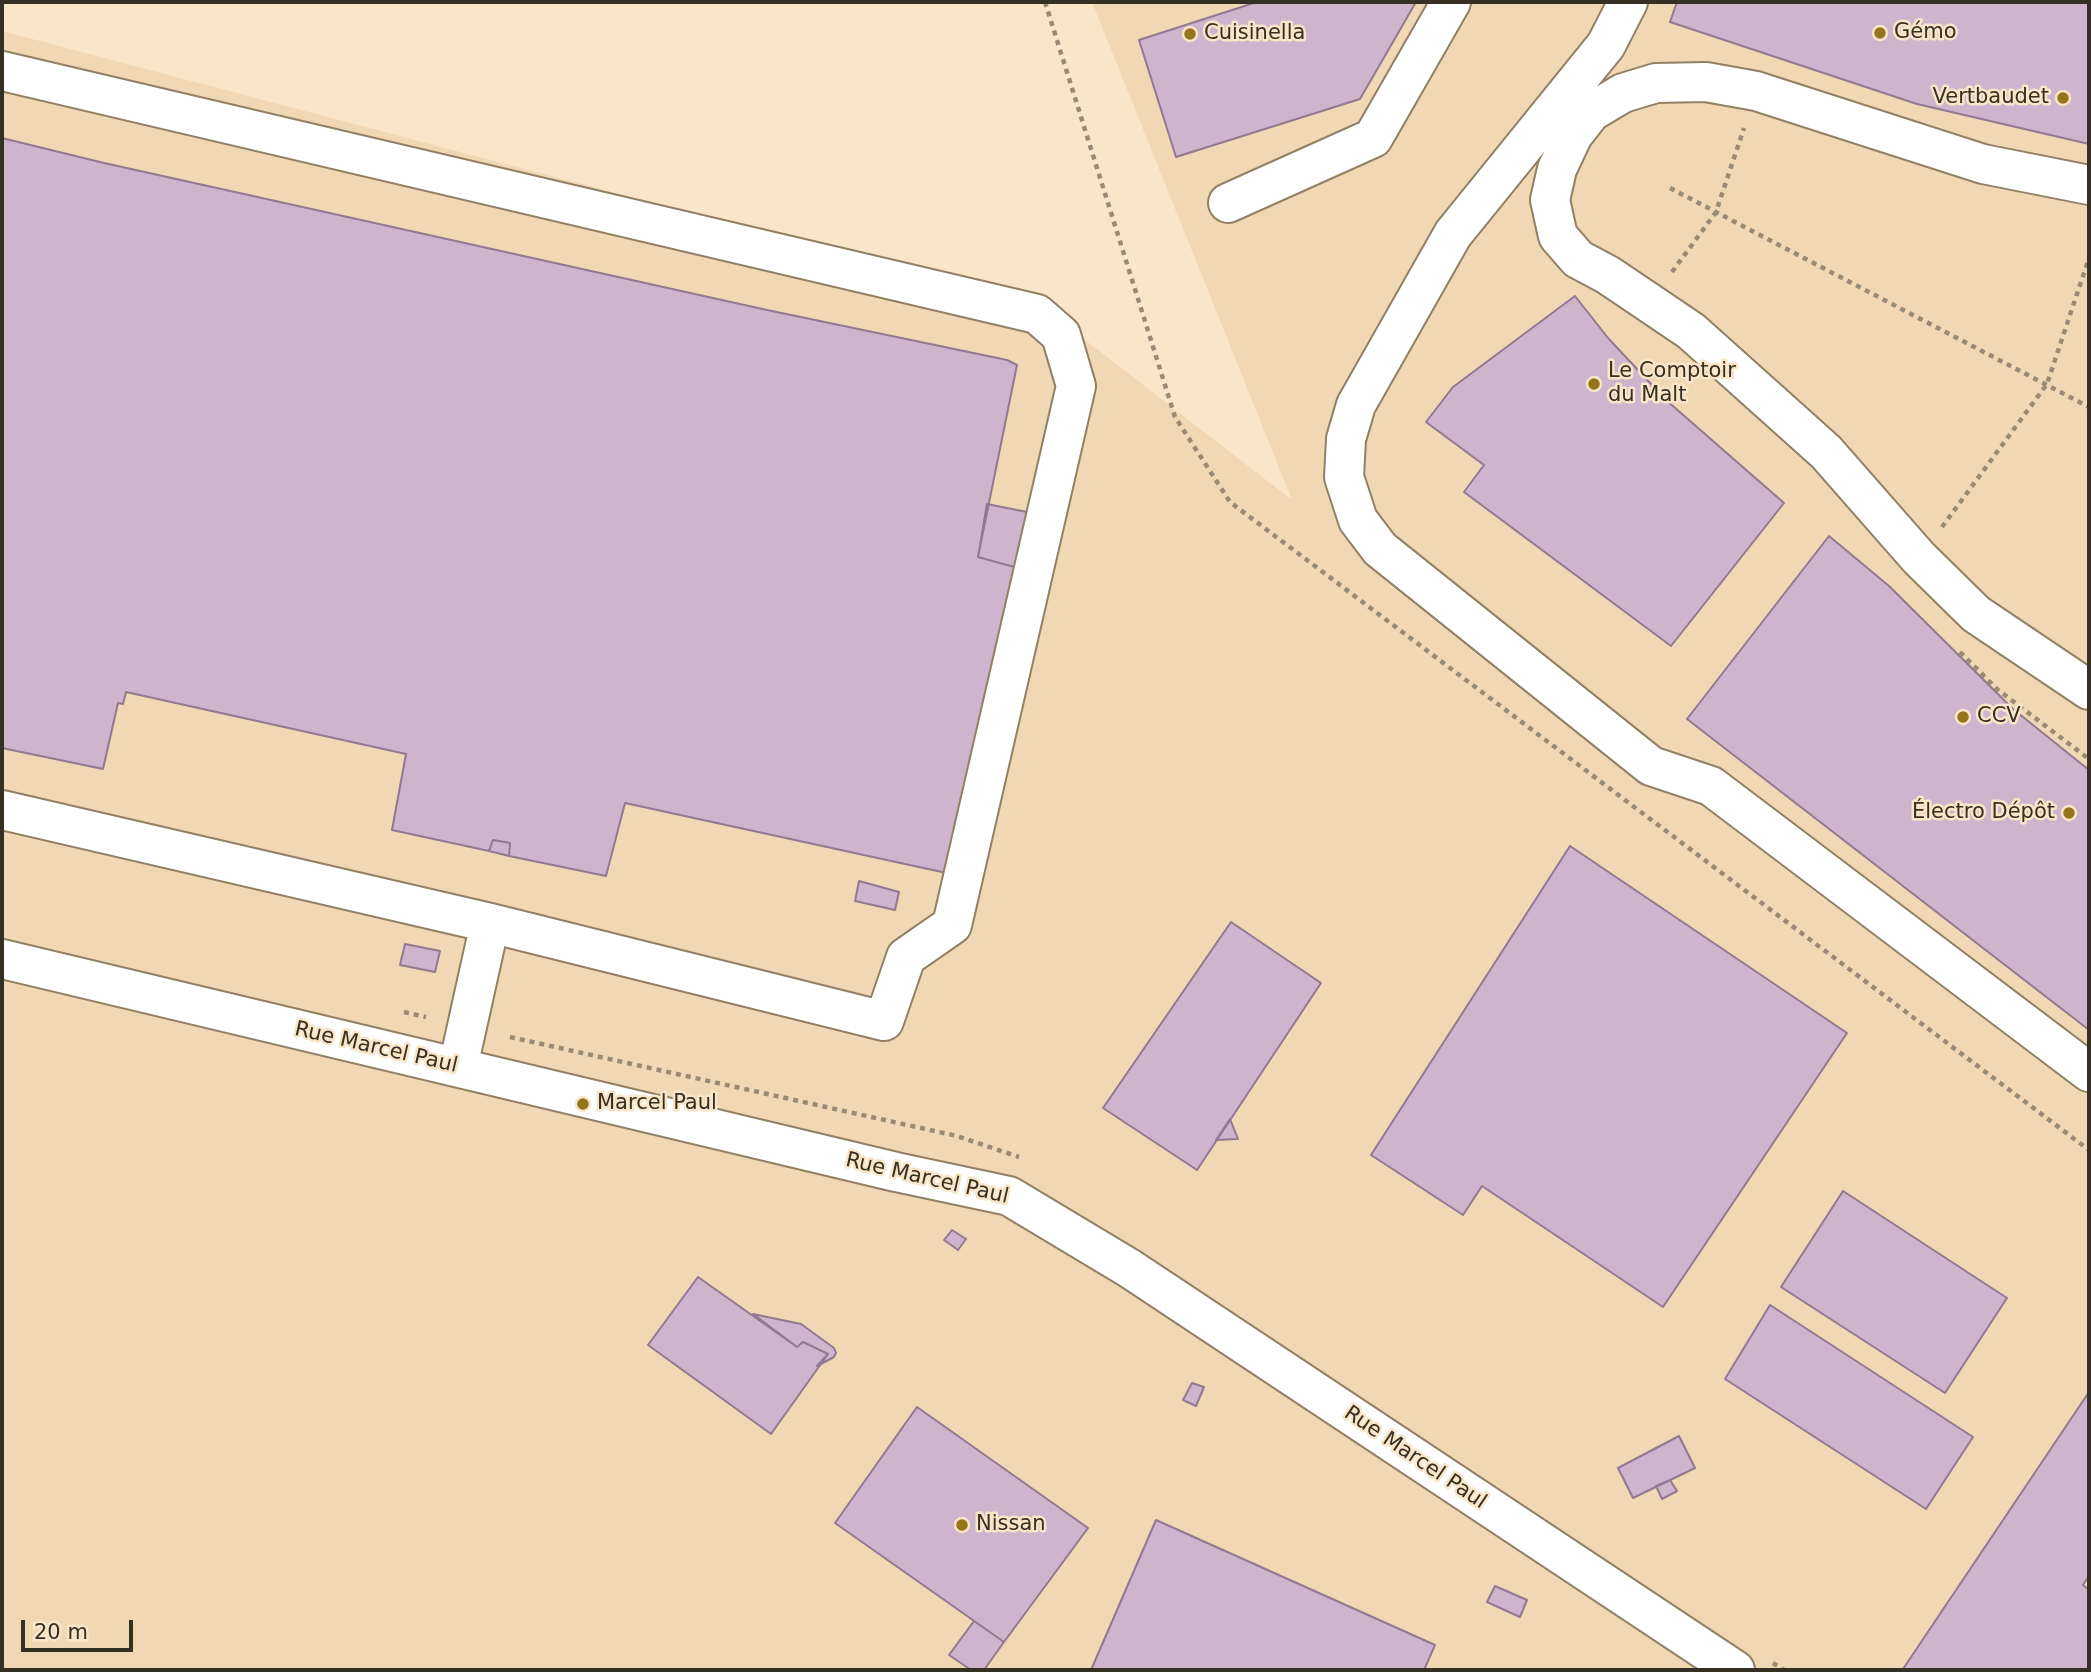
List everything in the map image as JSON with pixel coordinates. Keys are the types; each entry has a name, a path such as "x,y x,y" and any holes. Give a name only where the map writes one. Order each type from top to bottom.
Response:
{"street":[{"path":"1228,203 1373,138 1451,2"},
{"path":"1628,2 1606,45 1452,234 1356,405 1346,439 1345,477 1358,520 1380,549 1651,766 1711,786 2089,1072"},
{"path":"2,71 1037,314 1060,335 1076,386 951,925 906,957 884,1021 490,923 2,810"},
{"path":"2089,185 1983,164 1756,91 1706,82 1657,83 1623,93 1591,112 1573,135 1557,169 1550,200 1558,236 1578,259 1608,275 1691,331 1826,452 1919,558 1976,614 2089,690"},
{"path":"458,1067 490,923"},
{"name":"Rue Marcel Paul","path":"2,959 896,1172 1009,1196 1129,1268 1735,1670"}],"path":[{"path":"1650,303 1716,212 1756,91"},
{"path":"1670,188 2089,407"},
{"path":"1919,558 2047,384 2089,258"},
{"path":"1951,643 1997,689 2089,759"},
{"path":"502,1036 957,1136 1015,1155"}],"shaded area":[{"path":"1092,2 2089,2 2089,1670 2,1670 2,31 1040,305 1292,500"}],"building":[{"path":"1257,2 1416,2 1360,99 1176,157 1139,40"},
{"path":"1677,2 2089,2 2089,144 1917,104 1670,22"},
{"path":"2,138 767,310 1007,360 1017,365 978,557 1018,568 951,874 625,803 606,876 509,856 510,843 493,840 489,851 392,830 406,754 126,692 123,704 118,703 103,769 2,748"},
{"path":"1575,296 1608,338 1666,400 1784,503 1671,646 1464,492 1484,465 1426,422 1453,387"},
{"path":"987,504 1032,513 1018,568 978,557"},
{"path":"1829,536 1889,586 2013,709 2089,770 2089,1030 1687,719"},
{"path":"493,840 510,843 509,856 489,851"},
{"path":"1570,846 1847,1033 1663,1307 1482,1186 1463,1215 1371,1155"},
{"path":"859,881 899,892 895,910 855,901"},
{"path":"1231,922 1321,983 1197,1170 1103,1108"},
{"path":"405,944 440,951 435,972 400,965"},
{"path":"1230,1119 1238,1139 1216,1140"},
{"path":"1843,1191 2007,1298 1945,1393 1781,1287"},
{"path":"952,1230 966,1239 958,1250 944,1240"},
{"path":"698,1277 797,1347 803,1342 828,1354 771,1434 648,1345"},
{"path":"1770,1305 1973,1437 1926,1509 1725,1379"},
{"path":"753,1314 801,1324 834,1348 834,1357 817,1366 828,1354 803,1342 797,1347"},
{"path":"1192,1383 1204,1387 1196,1406 1183,1400"},
{"path":"2089,1392 2089,1576 2083,1585 2089,1590 2089,1670 1903,1669"},
{"name":"Nissan","path":"917,1407 1088,1528 1004,1642 835,1523"},
{"path":"1679,1436 1695,1468 1633,1498 1618,1468"},
{"path":"1670,1480 1677,1491 1662,1499 1656,1486"},
{"path":"1156,1520 1435,1645 1424,1670 1091,1670"},
{"path":"1495,1586 1527,1600 1520,1617 1487,1602"},
{"path":"974,1621 1004,1642 984,1670 971,1670 949,1655"}],"place":[{"name":"Gémo","path":"1880,33"},
{"name":"Cuisinella","path":"1190,34"},
{"name":"Vertbaudet","path":"2063,98"},
{"name":"Le Comptoir du Malt","path":"1594,384"},
{"name":"CCV","path":"1963,717"},
{"name":"Électro Dépôt","path":"2069,813"},
{"name":"Marcel Paul","path":"583,1104"},
{"name":"Nissan","path":"962,1525"}]}
